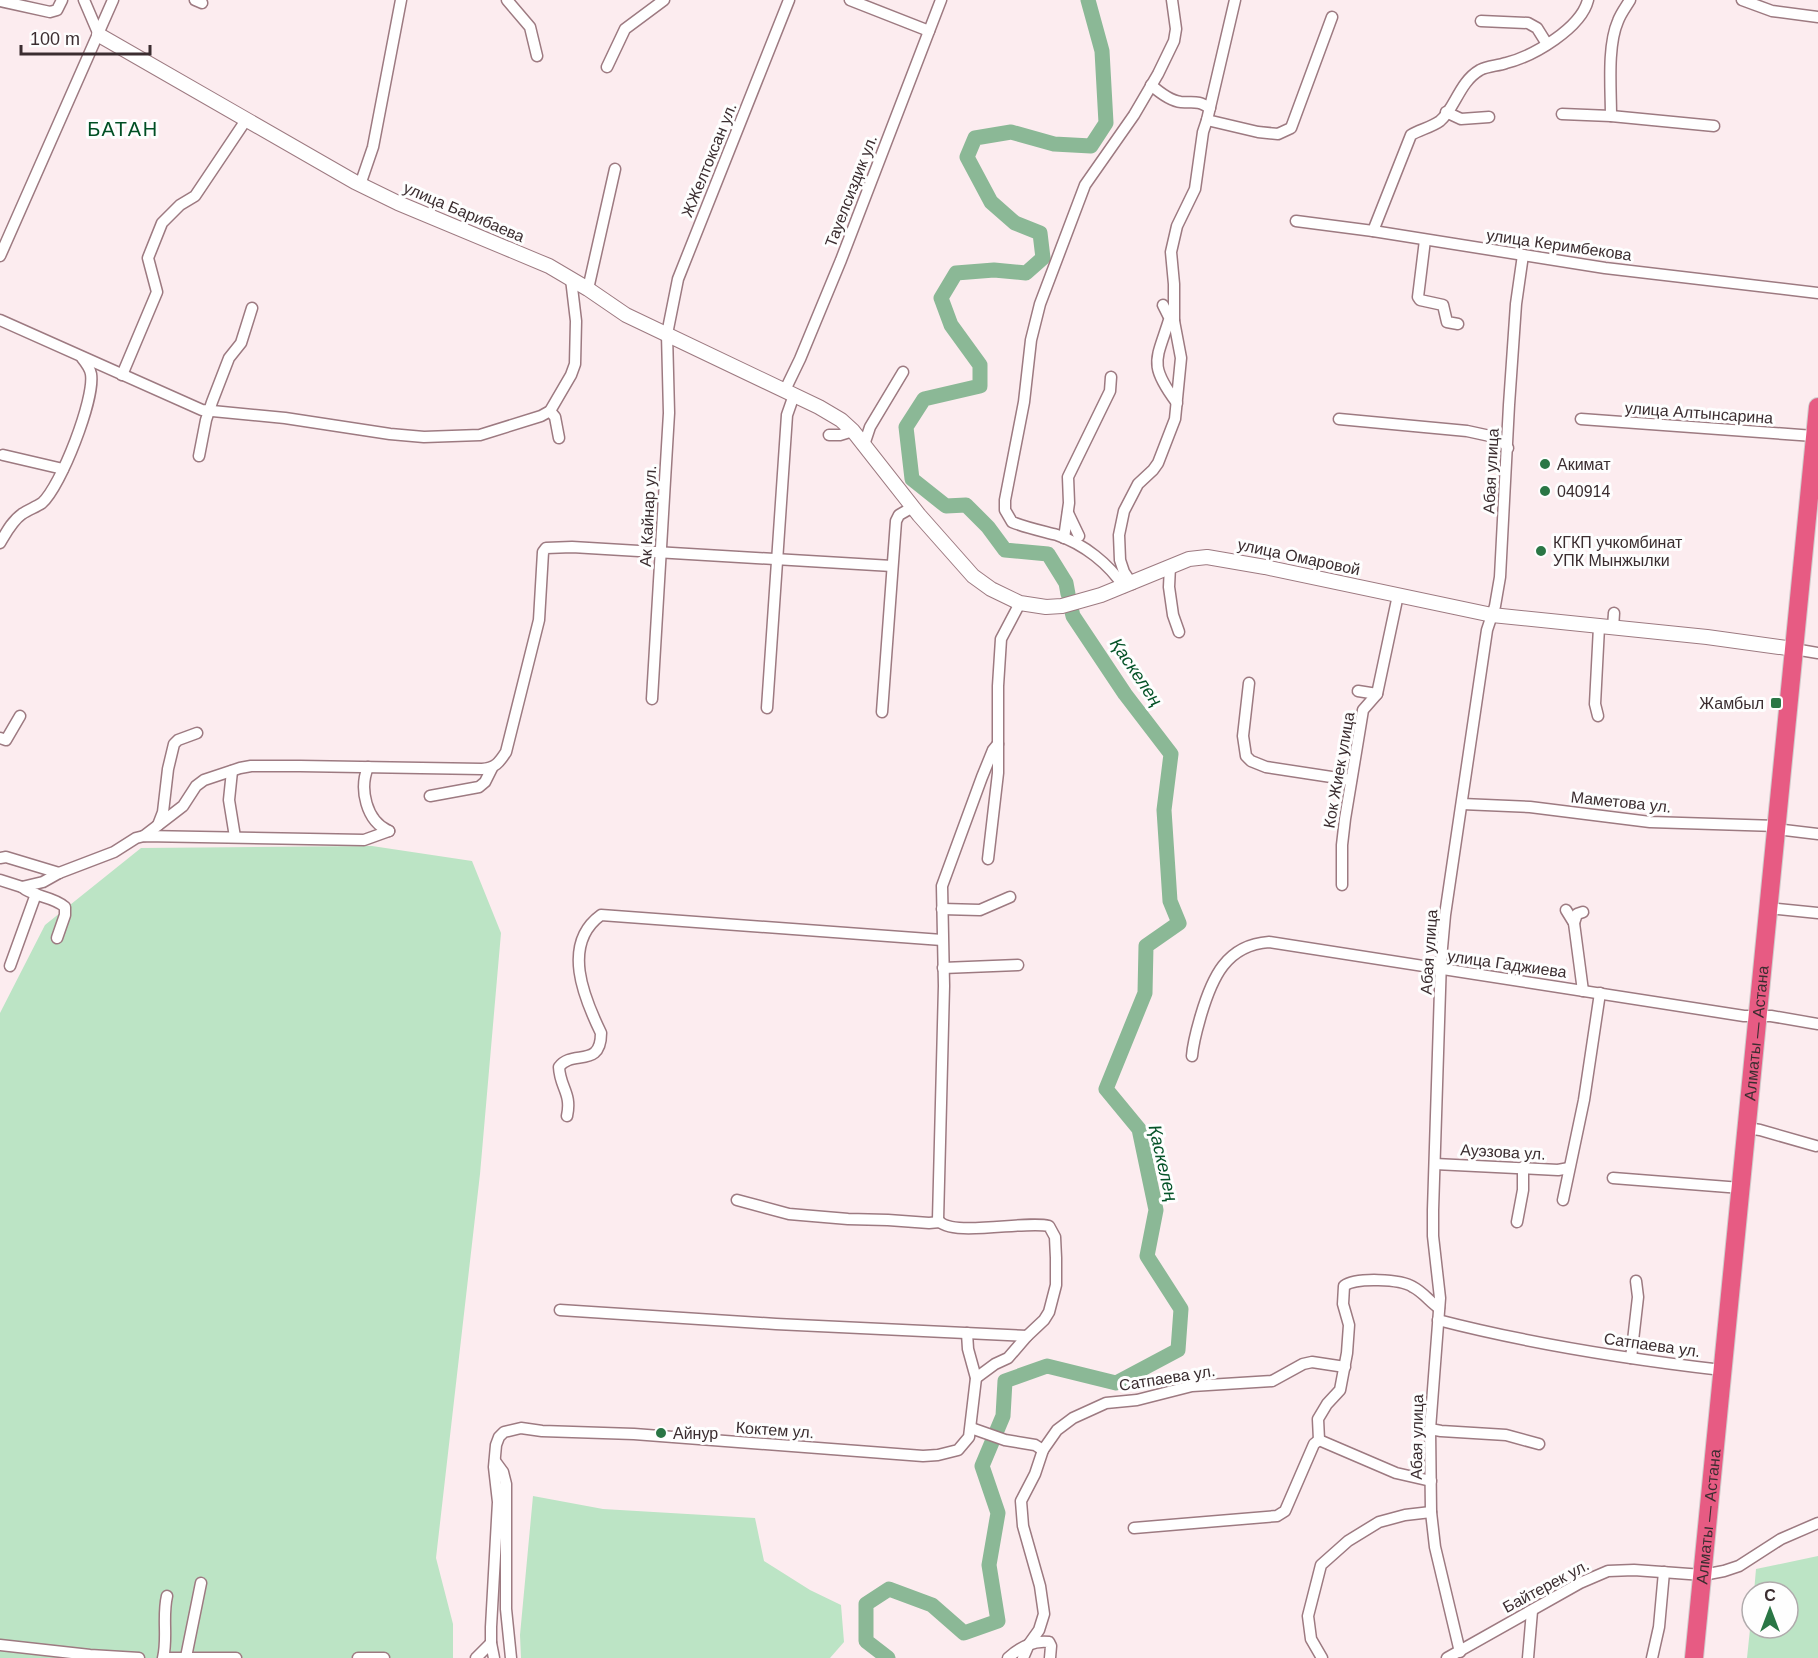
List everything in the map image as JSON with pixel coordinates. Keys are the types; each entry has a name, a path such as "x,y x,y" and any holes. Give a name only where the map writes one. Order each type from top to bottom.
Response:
{"highway":[{"name":"Алматы — Астана","path":"1694,1658 1818,407"}],"street":[{"path":"0,1 50,12 57,10 62,0"},
{"path":"84,0 99,35"},
{"path":"0,256 113,0"},
{"path":"360,185 372,147 400,0"},
{"path":"507,0 530,27 537,56"},
{"path":"607,67 625,29 664,0"},
{"name":"ЖЖелтоксан ул.","path":"667,334 678,279 789,0"},
{"path":"850,0 929,31"},
{"name":"Тауелсиздик ул.","path":"768,708 776,559 790,393 800,359 841,260 941,0"},
{"path":"1128,585 1088,551 1064,538 1012,522 1005,510 1007,486 1024,402 1031,340 1040,304 1084,185 1129,123 1174,41 1176,29 1172,0"},
{"path":"1177,403 1159,375 1156,365 1172,319 1174,284 1171,252 1173,237 1195,189 1203,132 1235,0"},
{"path":"1373,231 1411,135 1440,120 1468,78 1487,67 1507,63 1547,44 1584,13 1588,0"},
{"path":"1611,116 1611,73 1615,29 1630,0"},
{"path":"1742,0 1772,11 1818,17"},
{"path":"1207,120 1258,132 1278,134 1291,128 1332,17"},
{"path":"1481,21 1528,23 1537,28 1547,44"},
{"name":"улица Барибаева","path":"99,35 360,185 549,266 626,315 790,393 841,420 853,431"},
{"path":"1151,85 1166,97 1180,102 1193,101 1210,108"},
{"path":"1446,112 1461,119 1488,117"},
{"path":"1562,114 1611,116 1714,126"},
{"path":"122,375 157,292 157,284 148,258 162,223 180,205 195,196 246,120"},
{"path":"588,289 615,169"},
{"name":"улица Керимбекова","path":"1296,221 1605,268 1818,293"},
{"path":"1425,240 1418,297 1420,300 1443,305 1447,322 1458,324"},
{"name":"Абая улица","path":"1460,1652 1435,1547 1431,1512 1430,1429 1440,1292 1433,1236 1441,970 1445,915 1487,630 1498,596 1508,508 1508,411 1516,304 1523,255"},
{"path":"0,320 168,397 209,411 285,418 389,440 424,436 480,435 541,416 550,411 571,375 575,364 576,321 570,279"},
{"path":"1128,585 1119,548 1122,519 1138,484 1158,463 1175,419 1181,358 1172,319 1163,305"},
{"path":"199,456 209,411 227,362 241,343 252,308"},
{"name":"Ак Кайнар ул.","path":"652,699 670,394 667,334"},
{"path":"0,543 19,516 42,502 70,455 90,391 91,374 82,358"},
{"path":"864,445 870,427 903,372"},
{"path":"1064,538 1068,510 1068,477 1110,391 1111,377"},
{"path":"550,411 555,417 559,438"},
{"path":"1339,419 1467,431 1490,436 1503,442 1508,448"},
{"name":"улица Алтынсарина","path":"1581,419 1815,447"},
{"path":"830,435 853,431"},
{"name":"улица Омаровой","path":"853,431 947,549 973,576 991,589 1020,603 1046,607 1084,601 1189,559 1207,557 1254,564 1492,615 1707,637 1818,653"},
{"path":"3,455 63,469"},
{"path":"882,712 896,521 899,515 913,507"},
{"path":"1068,510 1079,536"},
{"path":"430,796 479,787 506,752 539,620 544,549 572,547 892,566"},
{"path":"1170,566 1169,587 1173,615 1179,632"},
{"name":"Кок Жиек улица","path":"1342,885 1342,845 1363,710 1377,694 1398,595"},
{"path":"988,859 998,773 1001,639 1020,603"},
{"path":"1613,628 1614,613"},
{"path":"1598,716 1595,704 1599,627"},
{"path":"1250,683 1243,736 1246,756 1251,761 1266,767 1351,780"},
{"path":"1358,691 1377,694"},
{"path":"0,738 6,740 20,716"},
{"path":"157,825 163,812 168,768 174,744 178,740 197,733"},
{"path":"940,1222 944,878 982,777 993,750 998,744"},
{"path":"144,836 183,806 196,786 204,780 251,766 492,768"},
{"path":"21,886 43,882 59,873 114,852 136,838 144,836 364,840 389,831 374,821 369,814 364,783 368,767"},
{"path":"231,771 229,800 235,837"},
{"name":"Маметова ул.","path":"1462,804 1530,807 1650,822 1777,827 1818,834"},
{"path":"0,858 6,857 59,873"},
{"path":"0,880 21,886 65,907 65,915 57,938"},
{"path":"10,966 36,894"},
{"path":"942,909 980,910 1010,897"},
{"path":"1769,908 1818,913"},
{"path":"1566,910 1574,923 1583,991"},
{"path":"1574,923 1577,914 1583,912"},
{"path":"567,1116 568,1096 560,1077 559,1068 566,1060 587,1058 594,1054 601,1038 582,987 578,968 579,951 587,928 601,915 942,940"},
{"name":"улица Гаджиева","path":"1192,1056 1192,1045 1214,979 1233,954 1250,945 1269,942 1441,970 1818,1024"},
{"path":"944,968 1018,965"},
{"path":"1563,1200 1584,1100 1600,993"},
{"path":"1747,1128 1816,1146"},
{"name":"Ауэзова ул.","path":"1435,1164 1558,1170 1569,1168"},
{"path":"1517,1222 1523,1190 1523,1167"},
{"path":"1613,1178 1741,1188"},
{"path":"737,1200 789,1214 848,1220 940,1222 945,1226 964,1228 1041,1224 1048,1226 1053,1230 1056,1258 1053,1303 1044,1320 1008,1358 987,1369 976,1378"},
{"path":"1319,1440 1317,1427 1320,1413 1340,1390 1345,1367 1349,1325 1343,1304 1344,1286 1356,1282 1394,1281 1440,1292"},
{"path":"1630,1358 1638,1297 1636,1281"},
{"path":"1413,1287 1439,1308"},
{"path":"560,1310 1027,1336"},
{"name":"Сатпаева ул.","path":"1438,1320 1570,1348 1722,1370"},
{"path":"967,1333 968,1349 976,1378 971,1428 1005,1440 1039,1448 1035,1474 1021,1501 1023,1526 1040,1586 1044,1614 1039,1630 1023,1658"},
{"name":"Сатпаева ул.","path":"1039,1448 1046,1436 1073,1418 1106,1403 1137,1400 1192,1386 1272,1381 1312,1362 1345,1367"},
{"name":"Коктем ул.","path":"495,1461 499,1437 514,1428 923,1456 950,1453 965,1444 971,1428"},
{"path":"1430,1429 1506,1436 1539,1444"},
{"path":"1319,1440 1396,1473 1431,1481"},
{"path":"1134,1528 1277,1516 1285,1511 1314,1444 1319,1440"},
{"path":"494,1658 491,1643 498,1502 495,1461"},
{"path":"495,1461 503,1472 506,1484 506,1609 511,1658"},
{"path":"1322,1658 1311,1639 1308,1616 1321,1565 1348,1541 1379,1522 1405,1515 1431,1512"},
{"name":"Байтерек ул.","path":"1448,1658 1580,1582 1608,1571 1634,1570 1703,1575 1724,1571 1739,1566 1781,1539 1818,1523"},
{"path":"1652,1658 1659,1627 1664,1572"},
{"path":"186,1657 201,1583"},
{"path":"167,1596 164,1618 164,1658 236,1658"},
{"path":"1528,1658 1532,1611"},
{"path":"1008,1658 1029,1644 1040,1641 1049,1642 1050,1658"},
{"path":"476,1658 491,1643"},
{"path":"0,1645 140,1658"},
{"path":"358,1658 384,1658"}],"green space":[{"path":"372,846 472,861 501,933 480,1174 436,1558 453,1624 453,1658 0,1658 0,1013 45,925 141,848"},
{"path":"533,1496 603,1509 755,1518 764,1561 810,1590 841,1605 844,1642 830,1658 521,1658 520,1635"},
{"path":"1818,1556 1818,1658 1747,1658 1749,1640 1800,1640 1800,1580 1755,1580 1756,1569"}],"waterway":[{"name":"Қаскелең","path":"1068,594 1066,583 1048,554 1005,550 988,527 966,505 946,506 912,479 906,427 924,399 980,386 980,365 951,325 941,298 956,273 994,270 1026,273 1043,258 1040,233 1015,223 991,202 967,157 975,138 1011,132 1054,144 1091,146 1106,123 1102,51 1088,0"},
{"name":"Қаскелең","path":"888,1658 866,1641 866,1604 889,1589 932,1605 964,1633 998,1621 989,1565 998,1513 982,1466 1003,1416 1005,1381 1047,1366 1116,1383 1178,1350 1181,1309 1147,1256 1156,1210 1139,1129 1106,1089 1145,993 1146,946 1179,923 1170,901 1164,810 1171,754 1125,694 1073,616 1071,608"}],"place":[{"name":"Акимат","path":"1545,464"},
{"name":"040914","path":"1545,491"},
{"name":"КГКП учкомбинат УПК Мынжылки","path":"1541,551"},
{"name":"Жамбыл","path":"1776,703"},
{"name":"Айнур","path":"661,1433"}],"district":[{"name":"БАТАН","path":"123,129"}]}
